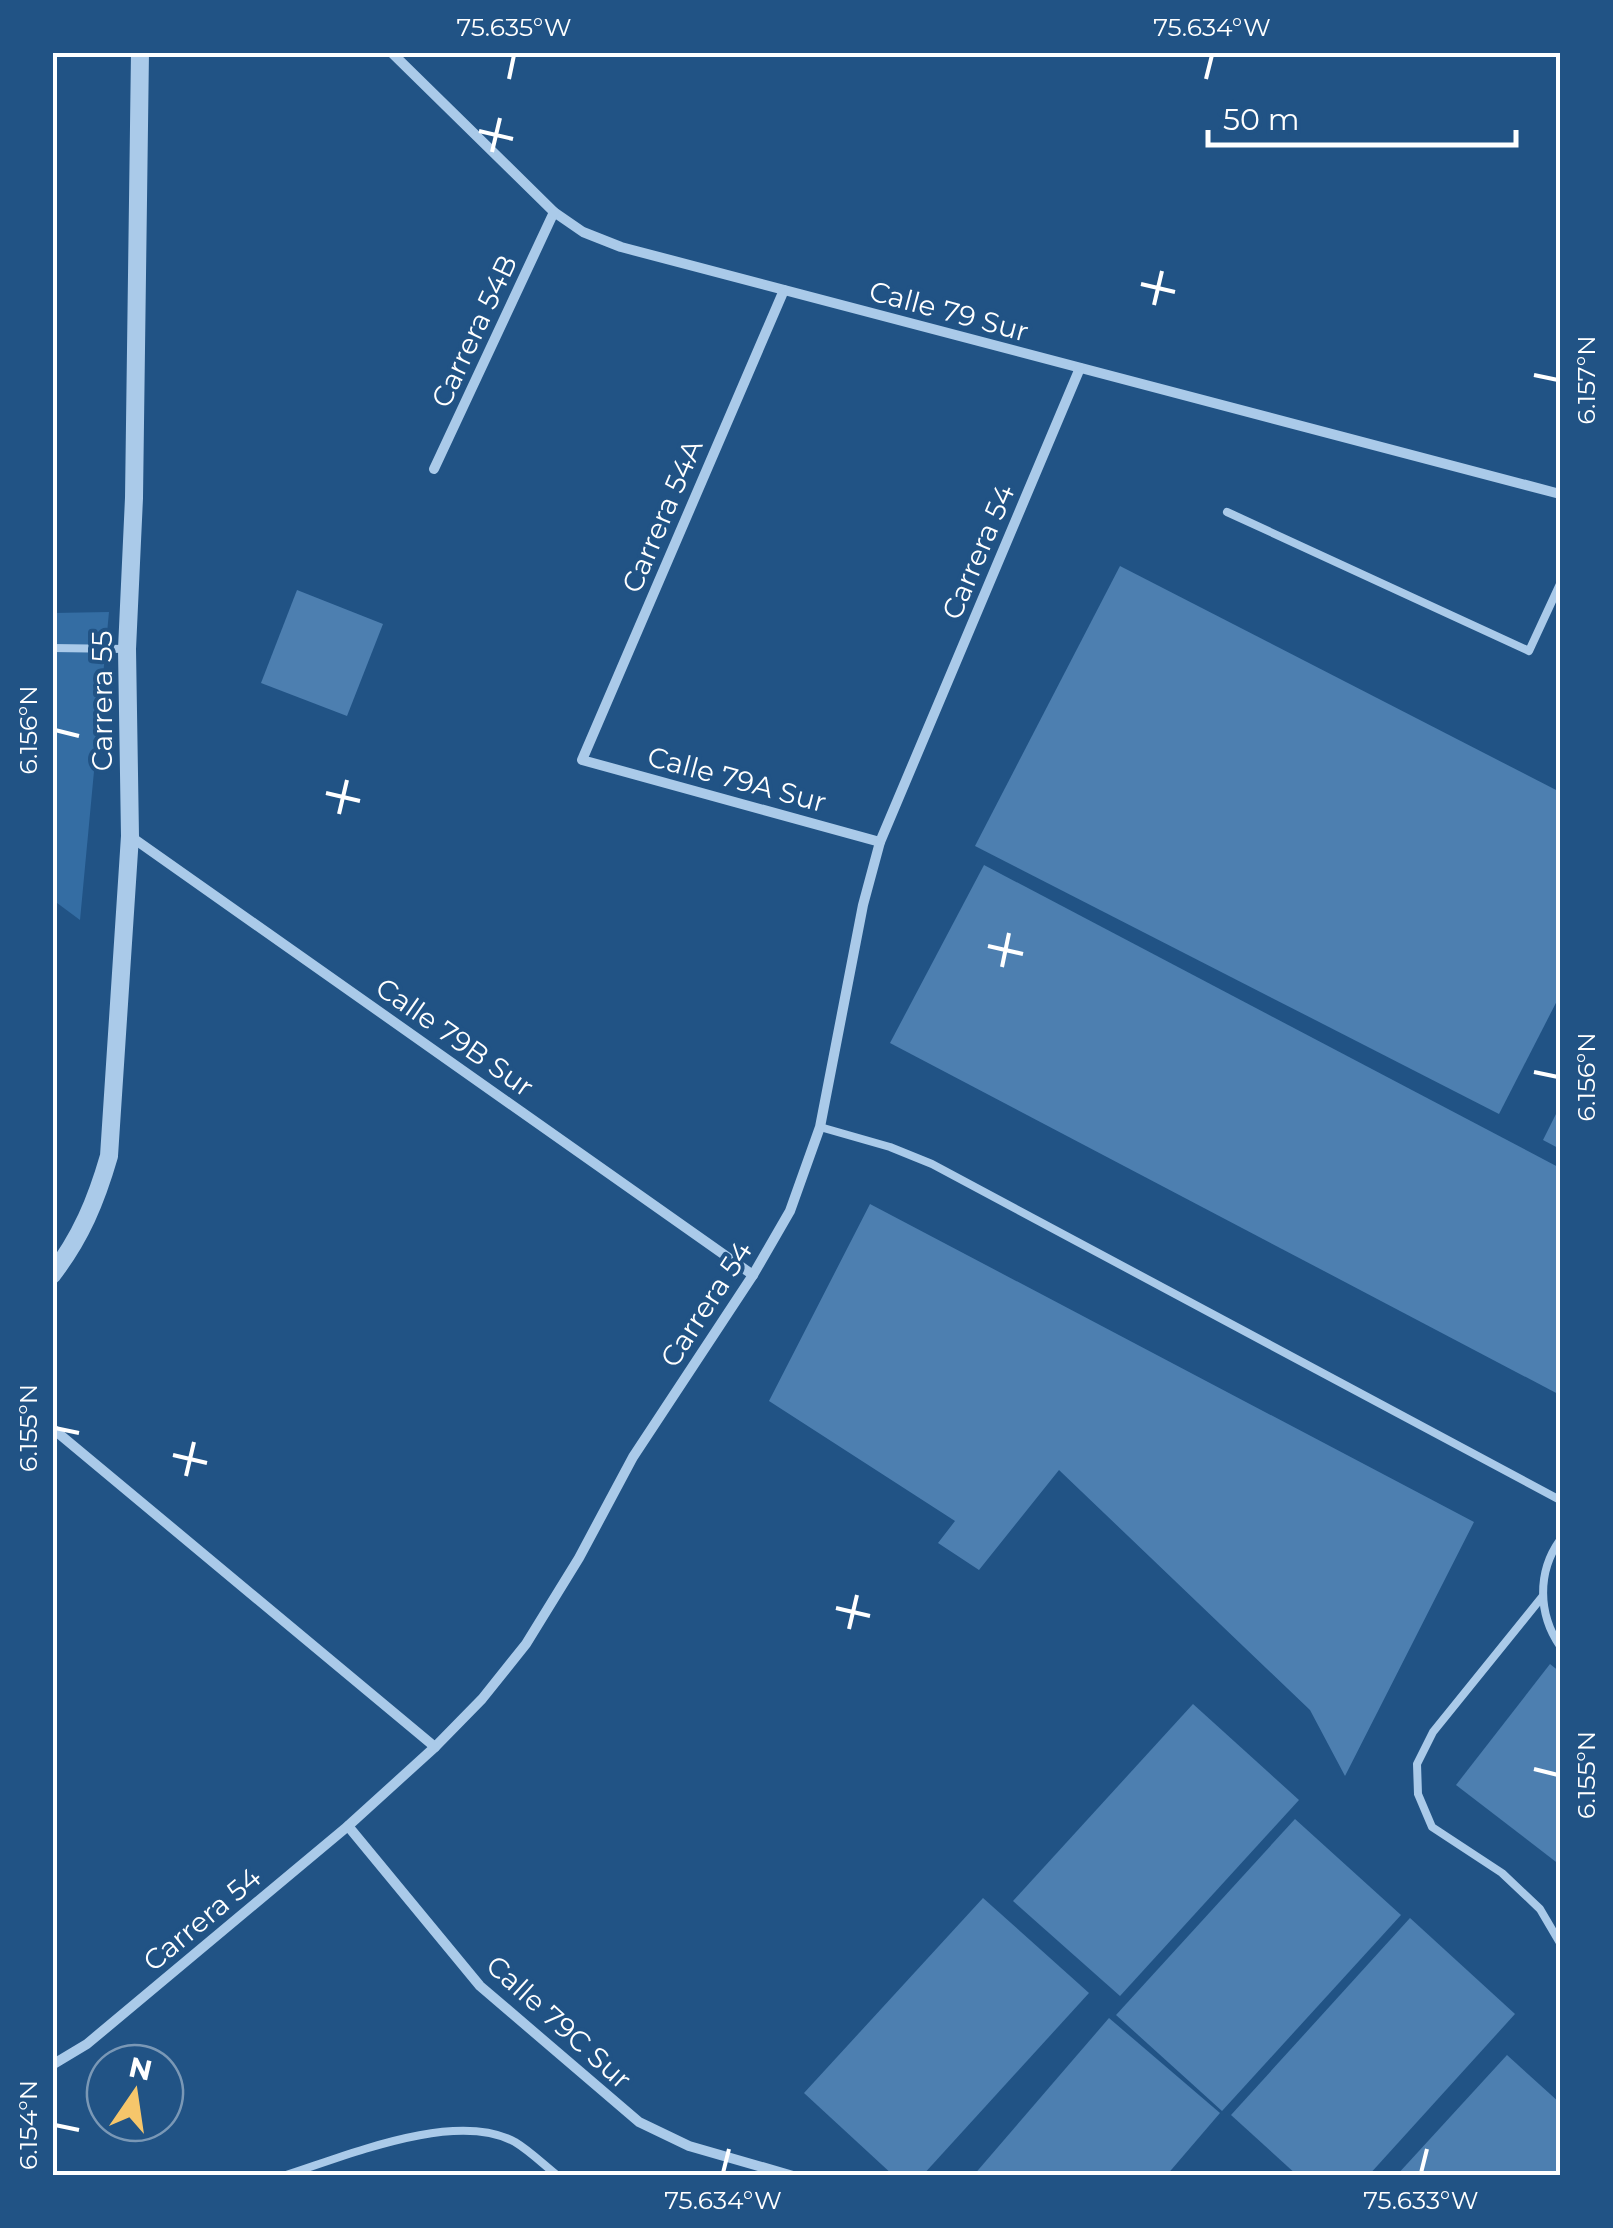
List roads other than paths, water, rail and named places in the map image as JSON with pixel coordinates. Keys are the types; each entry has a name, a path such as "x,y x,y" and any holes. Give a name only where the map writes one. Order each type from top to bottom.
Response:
{"street":[{"name":"Carrera 55","path":"52,1275 71,1250 96,1201 109,1156 130,836 128,649 140,52"},
{"name":"Calle 79 Sur","path":"392,52 554,212 583,232 622,247 1560,494"},
{"name":"Carrera 54B","path":"434,469 554,212"},
{"name":"Carrera 54A","path":"582,760 784,290"},
{"name":"Carrera 54","path":"52,2066 87,2044 348,1826 482,1699 526,1644 579,1558 633,1456 753,1275 790,1211 820,1127 863,905 880,842 1080,368"},
{"name":"Calle 79A Sur","path":"582,760 880,842"},
{"name":"Calle 79B Sur","path":"130,836 753,1275"},
{"path":"52,1428 435,1747"},
{"name":"Calle 79C Sur","path":"348,1826 480,1986 639,2122 690,2146 793,2176"}],"lane":[{"path":"1227,512 1530,651 1560,584"},
{"path":"52,648 128,649"},
{"path":"820,1127 932,1164 1560,1500"},
{"path":"1560,1540 1545,1572 1542,1597 1550,1630 1560,1646"},
{"path":"1542,1597 1432,1732 1417,1764 1418,1794 1432,1827 1502,1873 1540,1909 1560,1943"},
{"path":"283,2176 412,2136 455,2132 489,2132 515,2142 558,2176"}]}
